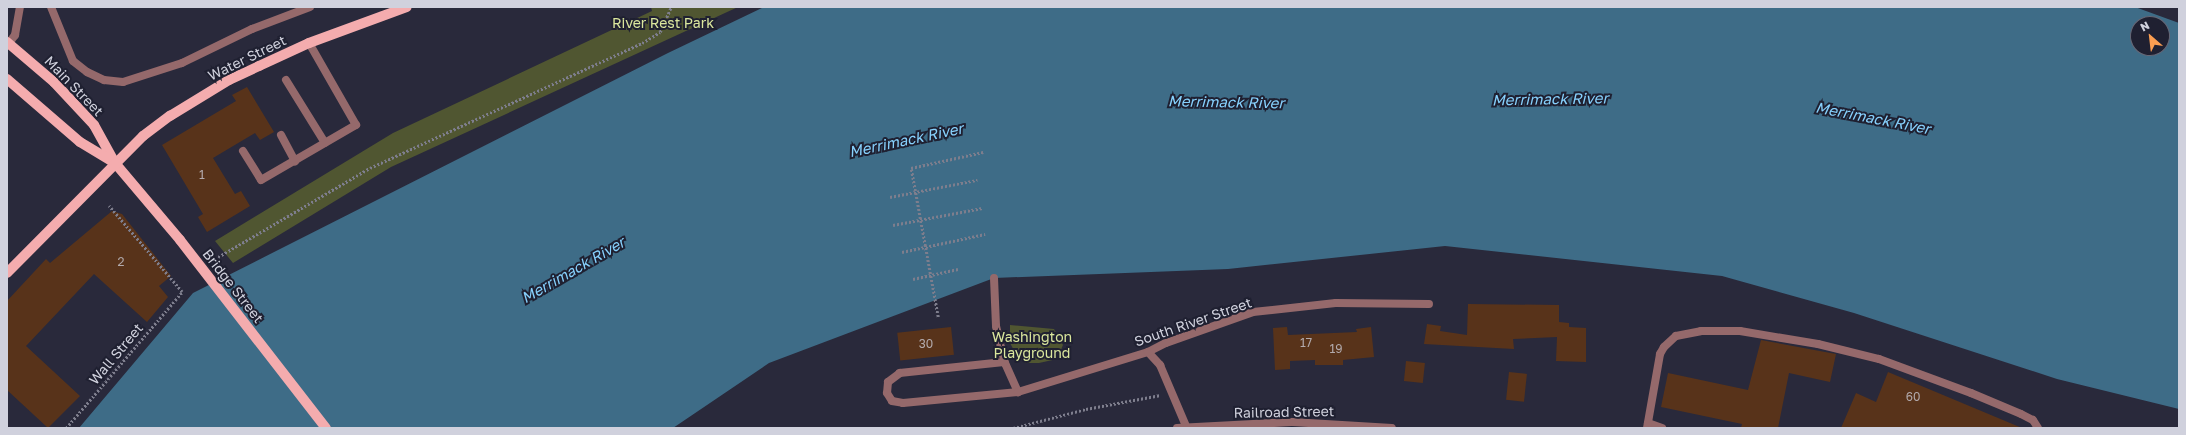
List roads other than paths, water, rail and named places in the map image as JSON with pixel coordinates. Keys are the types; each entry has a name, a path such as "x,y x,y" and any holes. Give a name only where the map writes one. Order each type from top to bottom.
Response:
{"main road":[{"name":"Water Street","path":"7,273 143,136 200,97 234,77 309,43 408,7"},
{"name":"Main Street","path":"8,42 54,82 94,125 115,163"},
{"path":"7,78 80,142 115,163"},
{"name":"Bridge Street","path":"115,163 180,240 326,428"}],"street":[{"path":"8,42 15,34 20,7"},
{"path":"51,7 73,61 87,72 104,80 123,82 182,63 252,29 310,7"},
{"path":"243,152 261,180 356,125 309,43"},
{"path":"286,80 325,143"},
{"path":"281,135 295,161"},
{"path":"994,278 996,326 1004,362 1018,392"},
{"name":"South River Street","path":"1004,362 900,373 888,382 887,393 892,401 903,403 1018,392 1148,352 1166,343 1253,312 1336,303 1430,304"},
{"path":"1662,428 1647,425 1660,354 1664,347 1676,336 1701,331 1740,331 1818,344 1879,359 1971,392 2033,420 2038,428"},
{"path":"1148,352 1160,365 1186,426"},
{"name":"Railroad Street","path":"1177,428 1186,426 1240,427 1292,422 1392,428"}],"water":[{"name":"Merrimack River","path":"764,7 2135,7 2160,16 2130,16 2130,56 2170,56 2170,20 2179,23 2179,409 2057,379 1854,313 1722,276 1445,246 1228,269 994,278 769,363 673,428 79,428 193,293 668,53"}],"park label":[{"name":"River Rest Park","path":"663,23"},
{"name":"Washington Playground","path":"1032,346"}]}
